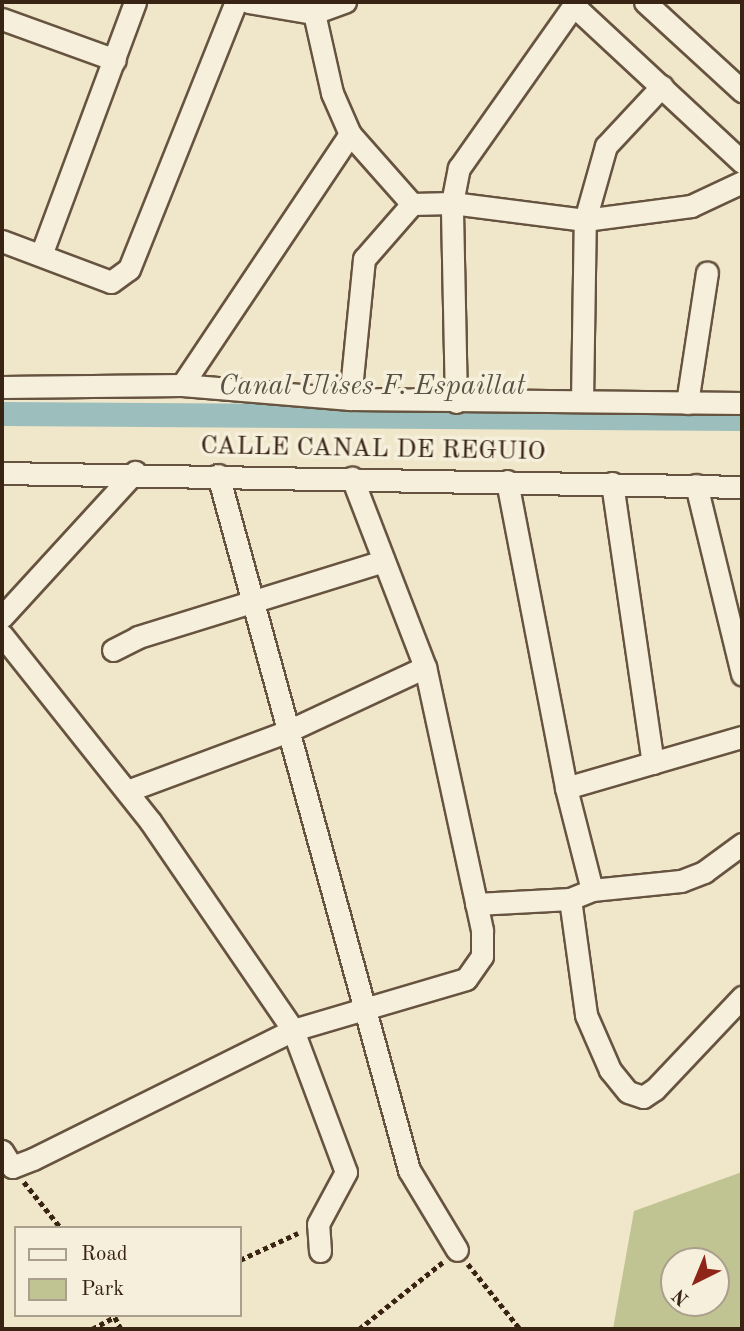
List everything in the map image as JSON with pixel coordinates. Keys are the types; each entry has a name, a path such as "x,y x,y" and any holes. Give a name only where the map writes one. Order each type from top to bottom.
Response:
{"street":[{"path":"41,255 135,2"},
{"path":"2,241 111,282 129,269 236,2"},
{"path":"247,2 314,13 345,2"},
{"path":"645,2 742,91"},
{"path":"456,402 452,203 460,167 575,3 742,162"},
{"path":"314,13 332,93 350,134 412,204"},
{"path":"2,19 115,60"},
{"path":"582,401 585,220 606,146 662,86"},
{"path":"182,385 350,134"},
{"path":"350,399 364,259 412,204 452,203 585,220 691,206 742,182"},
{"path":"687,403 707,273"},
{"name":"CALLE CANAL DE REGUIO","path":"2,387 182,385 350,399 742,403"},
{"path":"2,617 135,472"},
{"name":"CALLE CANAL DE REGUIO","path":"2,473 135,472 742,487"},
{"path":"218,475 409,1170 457,1250"},
{"path":"7,1159 293,1030 364,1012 466,979 477,969 482,930 425,667 352,478"},
{"path":"507,481 566,788 592,890"},
{"path":"612,483 653,763"},
{"path":"696,485 742,674"},
{"path":"113,650 138,636 253,605 384,561"},
{"path":"2,635 127,792 293,1030 346,1172 318,1224 320,1251"},
{"path":"127,792 288,731 425,667"},
{"path":"566,788 742,737"},
{"path":"476,904 570,899 592,890 681,881 704,872 742,844"},
{"path":"570,899 586,1014 610,1070 628,1092 643,1097 655,1089 742,997"}],"path":[{"path":"7,1159 59,1226"},
{"path":"242,1259 318,1224"},
{"path":"359,1329 457,1250 520,1329"},
{"path":"92,1329 114,1317"}],"green space":[{"path":"742,1172 742,1329 613,1329 634,1211"}],"waterway":[{"name":"Canal Ulises F. Espaillat","path":"2,414 742,419"}]}
